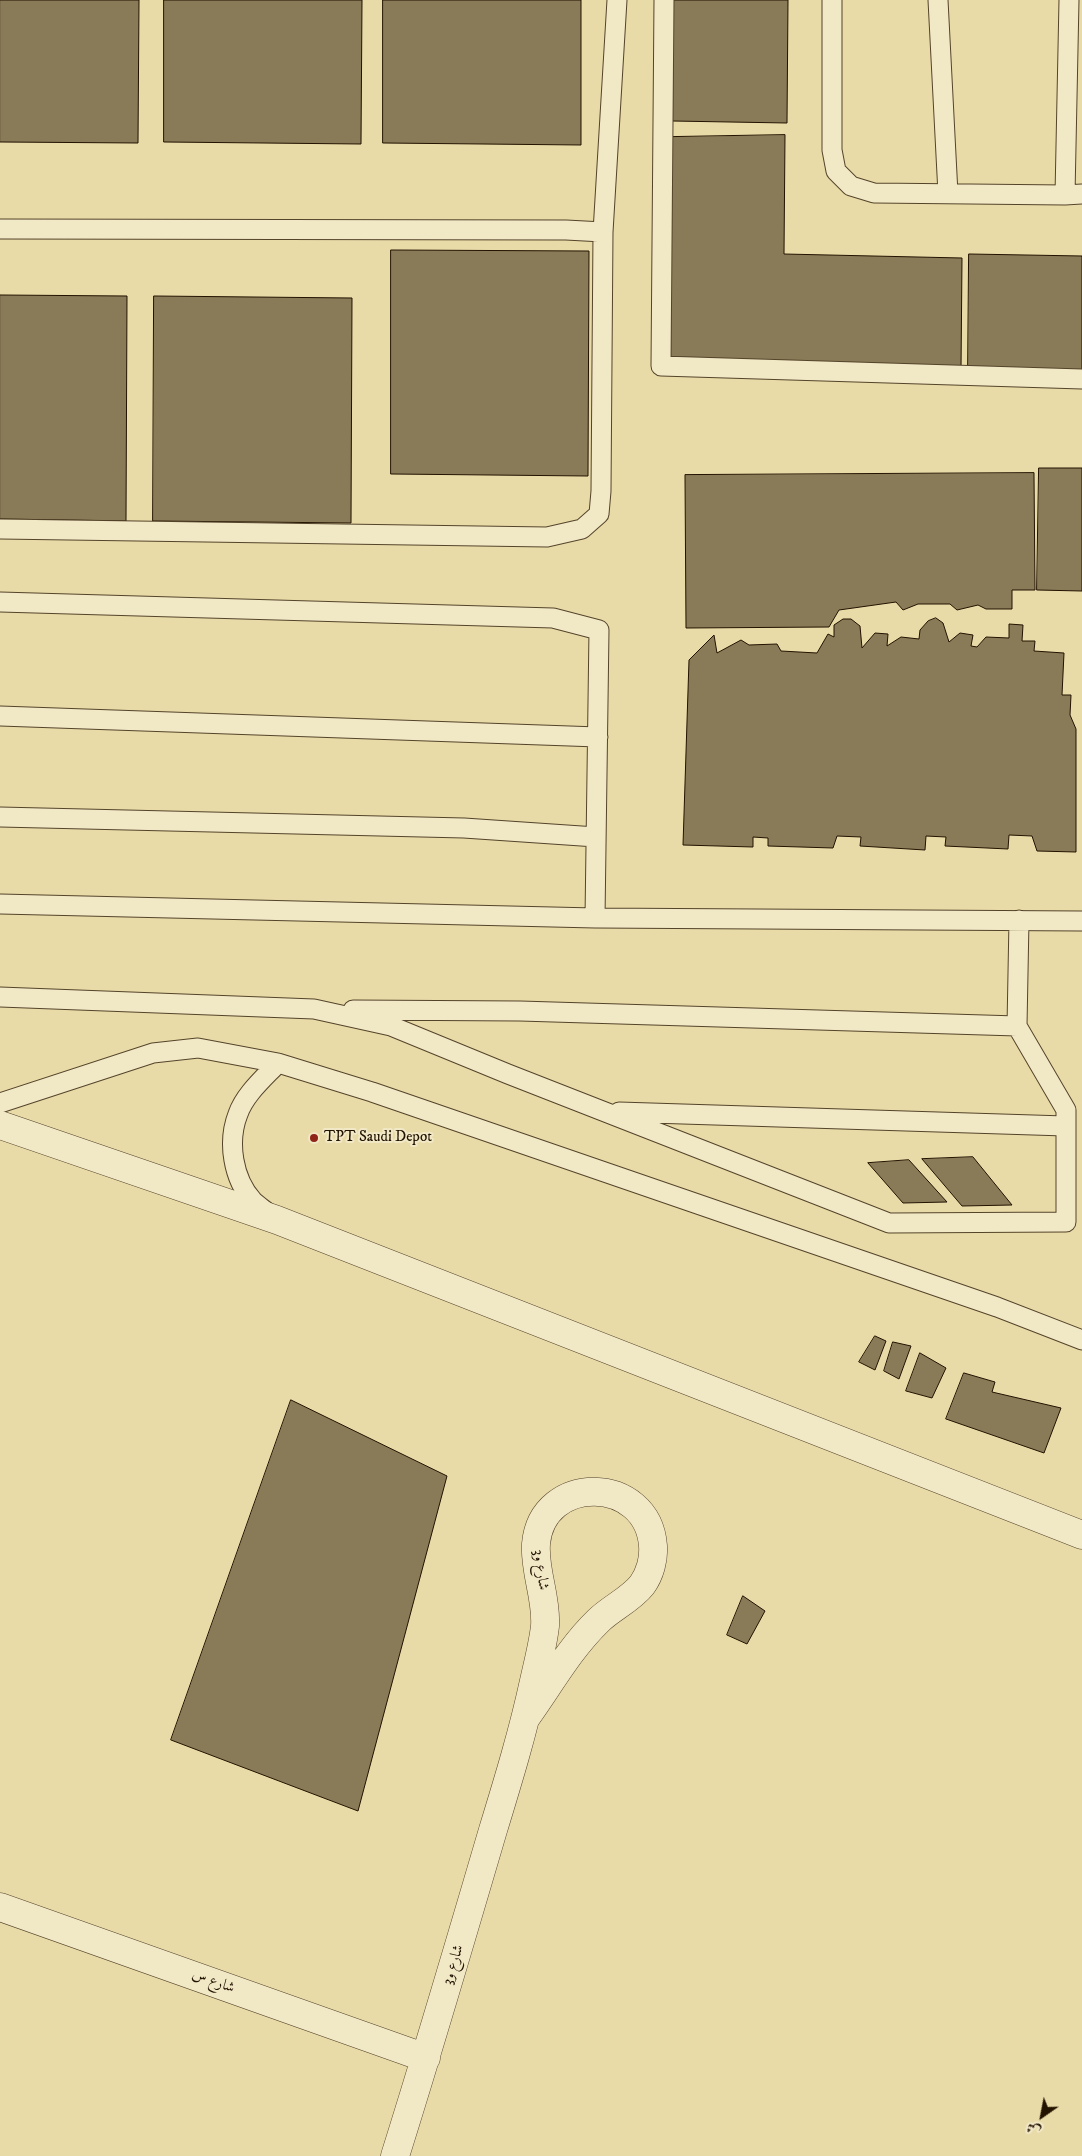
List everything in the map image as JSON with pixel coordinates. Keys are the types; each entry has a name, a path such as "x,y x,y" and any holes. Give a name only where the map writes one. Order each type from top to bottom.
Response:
{"street":[{"path":"0,1125 276,1220 1082,1536"},
{"name":"شارع و3","path":"395,2156 426,2058 527,1716 545,1626 542,1589 535,1554 536,1538 540,1527 553,1507 573,1495 586,1491 596,1491 620,1497 633,1505 647,1525 653,1548 648,1573 642,1585 599,1620 585,1636 527,1716"},
{"name":"شارع س","path":"0,1907 426,2058"}],"lane":[{"path":"0,528 547,537 582,529 599,514 601,491 603,232 617,0"},
{"path":"664,0 661,366 1082,378"},
{"path":"832,0 832,150 836,171 851,186 874,193 1074,195 1069,0"},
{"path":"938,0 948,194"},
{"path":"0,229 546,230 603,232"},
{"path":"0,602 553,618 599,630 595,918"},
{"path":"0,716 598,737"},
{"path":"0,817 464,828 596,836"},
{"path":"0,904 595,918 1082,921"},
{"path":"314,1009 391,1026 604,1112 889,1223 1066,1222 1066,1110 1017,1026 1019,920"},
{"path":"0,998 314,1009 520,1011 1017,1026"},
{"path":"0,1103 153,1053 198,1048 278,1063 381,1095 997,1306 1082,1340"},
{"path":"276,1220 252,1201 237,1174 232,1144 238,1114 254,1088 278,1063"},
{"path":"604,1112 1065,1126"}],"building":[{"path":"0,0 139,0 138,143 0,142"},
{"path":"164,0 362,0 361,144 164,142"},
{"path":"383,0 581,0 581,145 383,143"},
{"path":"673,0 788,0 787,123 672,121"},
{"path":"785,135 784,254 962,258 961,370 670,364 672,137"},
{"path":"391,250 589,251 588,476 391,474"},
{"path":"969,254 1082,256 1082,373 968,372"},
{"path":"0,295 127,296 126,521 0,519"},
{"path":"154,296 352,298 351,523 153,521"},
{"path":"1039,468 1082,468 1082,591 1037,590"},
{"path":"1034,473 1035,590 1012,590 1012,609 986,609 978,605 957,610 950,604 918,604 903,610 896,602 839,610 829,627 686,628 685,475"},
{"path":"936,618 943,623 949,642 960,633 973,635 971,646 977,647 986,637 1009,638 1009,624 1023,625 1022,641 1035,641 1034,651 1064,653 1062,695 1071,695 1070,715 1076,729 1076,852 1037,851 1032,836 1009,835 1008,849 945,846 946,837 926,836 925,850 860,846 861,837 837,836 833,848 768,846 768,838 753,837 753,847 683,845 689,660 714,635 717,653 741,640 749,645 777,644 781,651 817,653 828,634 834,637 834,625 843,619 851,619 860,626 862,648 875,633 888,634 887,646 901,637 919,639 920,630 928,621"},
{"path":"973,1157 1012,1205 962,1206 922,1159"},
{"path":"909,1160 947,1202 903,1203 868,1163"},
{"path":"875,1336 886,1341 875,1370 859,1362"},
{"path":"893,1342 911,1346 899,1379 884,1371"},
{"path":"920,1353 946,1368 932,1398 906,1391"},
{"path":"964,1373 995,1382 992,1392 1061,1408 1044,1453 946,1419"},
{"path":"291,1400 447,1476 358,1811 171,1740"},
{"path":"743,1596 765,1611 747,1644 727,1635"}],"place":[{"name":"TPT Saudi Depot","path":"314,1138"}]}
